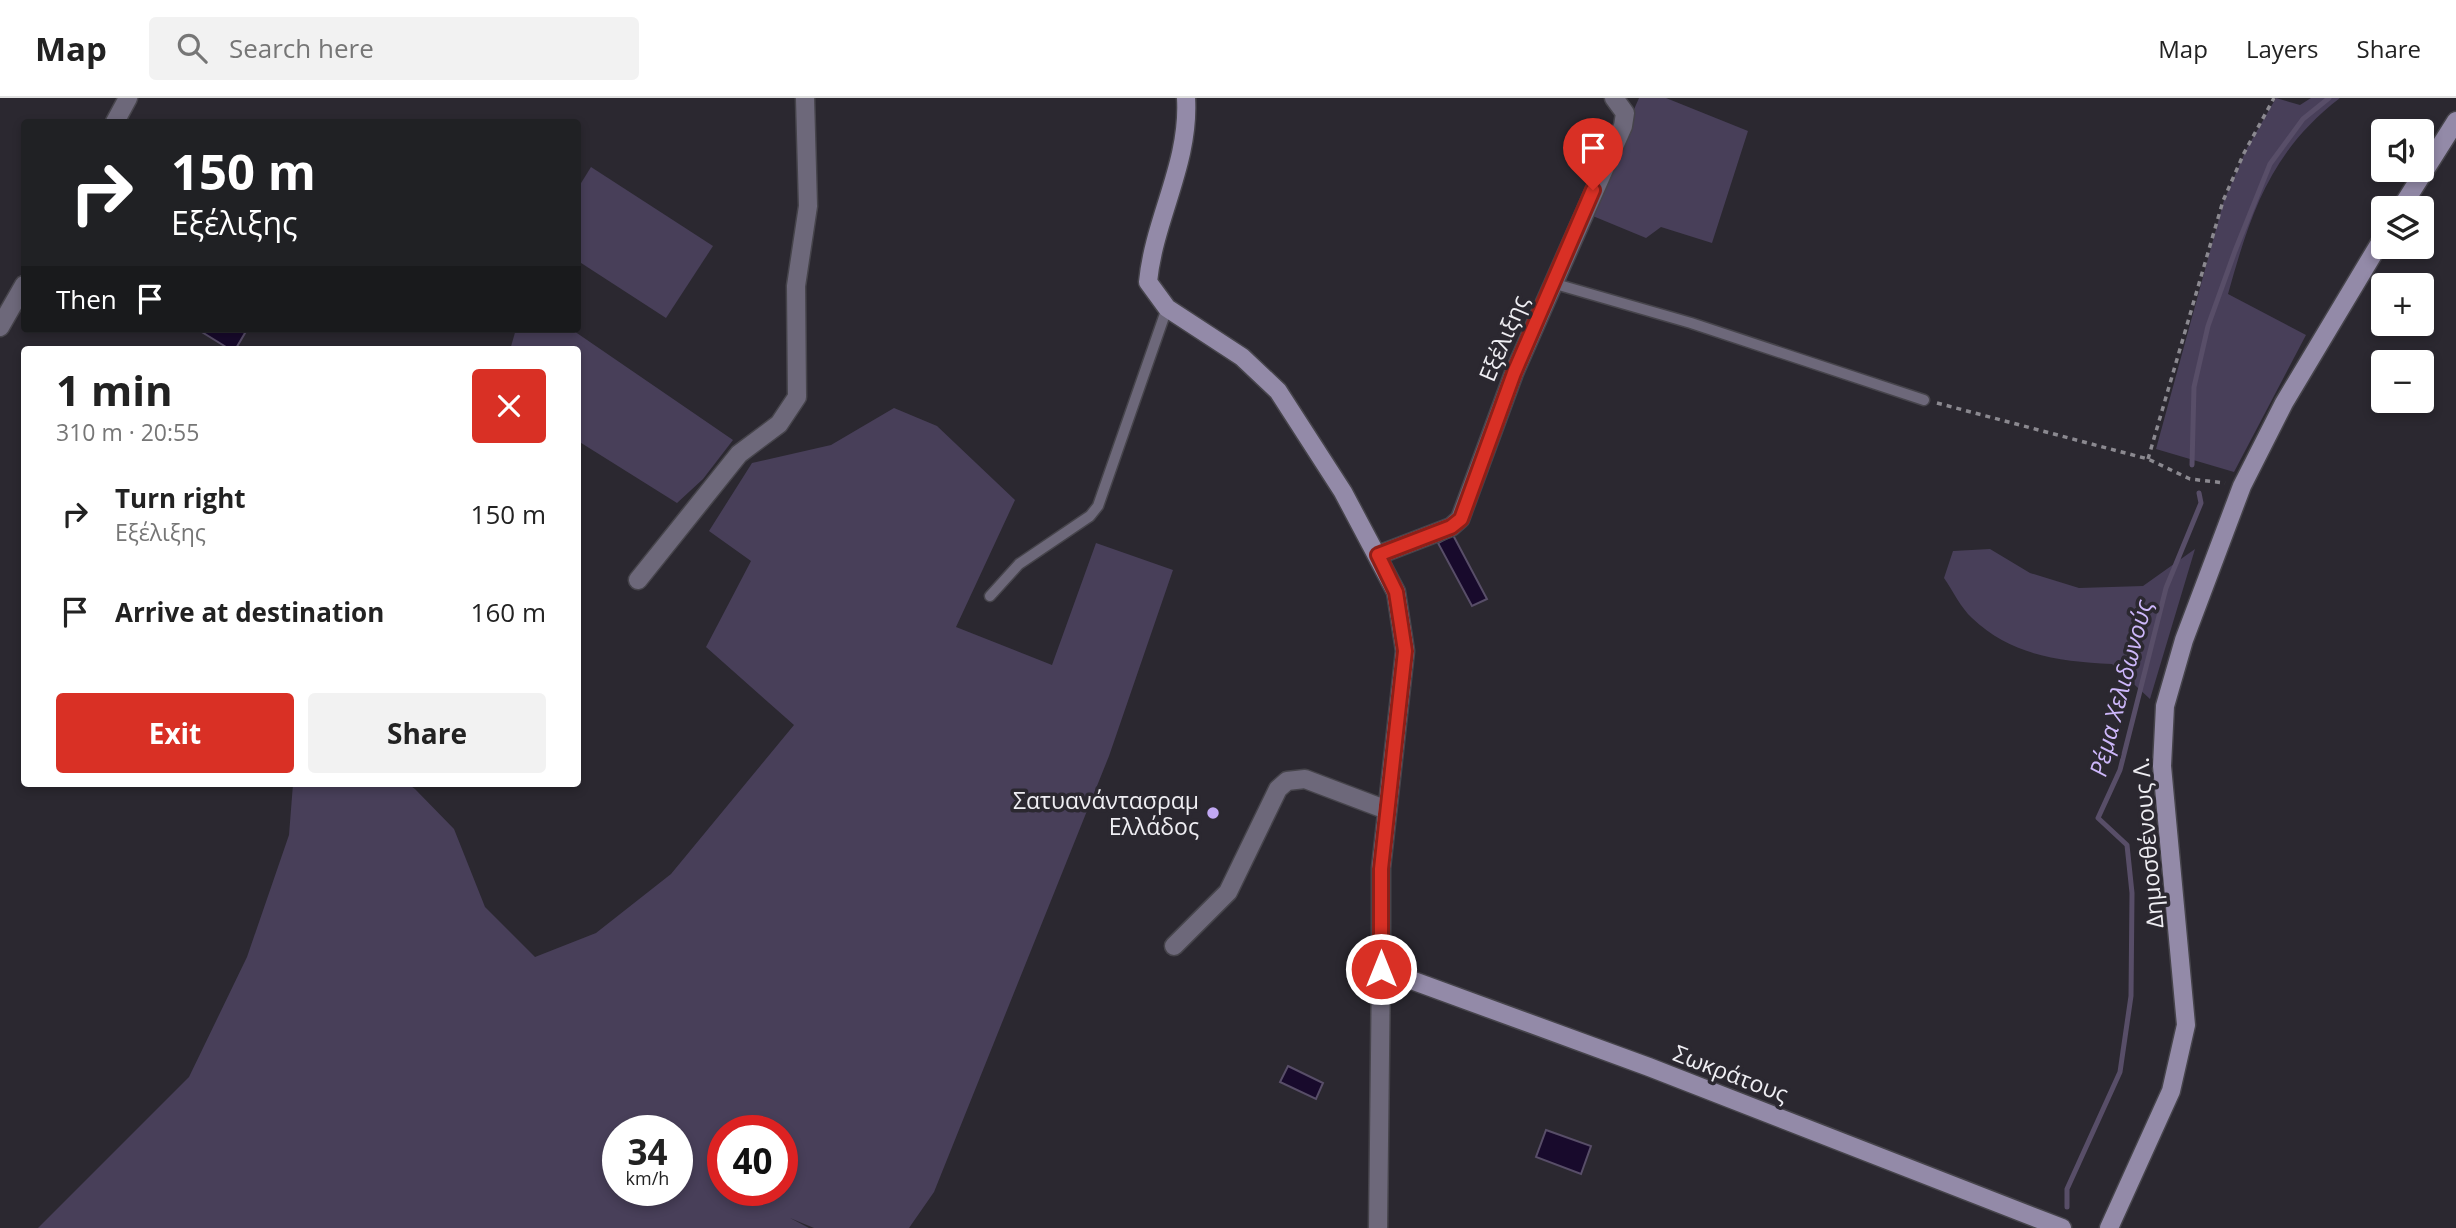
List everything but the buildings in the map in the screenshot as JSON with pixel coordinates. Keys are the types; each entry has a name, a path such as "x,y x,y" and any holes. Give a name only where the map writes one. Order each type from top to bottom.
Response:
{"street":[{"path":"117,119 128,98"},
{"path":"638,580 739,454 779,424 797,397 796,286 808,206 805,98"},
{"path":"1186,98 1184,148 1151,251 1148,282 1167,308 1242,357 1279,391 1378,555 1396,592 1405,651 1381,869 1378,1228"},
{"name":"Εξέλιξης","path":"1378,555 1451,527 1461,519 1514,373 1623,126 1625,113 1614,98"},
{"path":"2409,196 2456,121"},
{"name":"Δημοσθένους Λ.","path":"2109,1228 2171,1091 2186,1025 2162,766 2165,706 2184,640 2242,486 2284,403 2371,258"},
{"path":"0,327 21,290"},
{"path":"1174,946 1228,892 1278,789 1287,781 1305,779 1387,810"},
{"name":"Σωκράτους","path":"1381,969 1649,1067 2062,1228"}],"lane":[{"path":"1552,283 1691,323 1924,400"},
{"path":"990,596 1019,564 1090,516 1098,506 1167,308"}],"path":[{"path":"2148,458 2223,201 2244,153 2274,98"},
{"path":"1924,400 2148,458 2190,479 2242,486"}],"shaded area":[{"path":"1639,98 1666,98 1748,131 1712,243 1661,227 1646,238 1588,214"},
{"path":"2276,98 2300,105 2311,98 2340,98 2296,140 2266,186 2245,236 2228,294 2306,335 2234,472 2156,449 2224,200 2247,148"},
{"path":"591,167 713,246 666,318 581,263 581,183"},
{"path":"203,333 245,333 237,346 225,346"},
{"path":"515,333 577,333 733,440 703,479 677,503 581,443 581,346 511,346"},
{"path":"894,408 937,426 1015,500 956,627 1052,665 1096,543 1173,570 1109,756 934,1192 909,1228 814,1228 790,1218 809,1228 38,1228 189,1077 247,957 289,835 293,787 412,787 454,829 485,907 535,957 596,933 671,874 794,725 706,647 751,561 709,531 752,463 831,445"},
{"path":"1453,535 1487,599 1472,606 1438,543"},
{"path":"1990,549 2030,573 2079,588 2143,586 2195,549 2150,699 2112,664 2073,661 2037,654 2003,641 1972,618 1944,578 1953,551"},
{"path":"1288,1066 1323,1083 1316,1099 1280,1082"},
{"path":"1546,1130 1591,1146 1581,1174 1536,1157"}],"waterway":[{"name":"Ρέμα Χελιδωνούς","path":"2192,465 2194,387 2208,326 2235,251 2270,164 2303,119 2329,98"},
{"name":"Ρέμα Χελιδωνούς","path":"2067,1207 2067,1189 2120,1072 2131,996 2132,893 2127,845 2098,818 2120,770 2166,588 2201,503 2199,493"}],"place":[{"name":"Σατυανάντασραμ Ελλάδος","path":"1213,813"}],"route":[{"path":"1381,969 1381,869 1405,651 1396,592 1378,555 1451,527 1461,519 1514,373 1593,190"}]}
